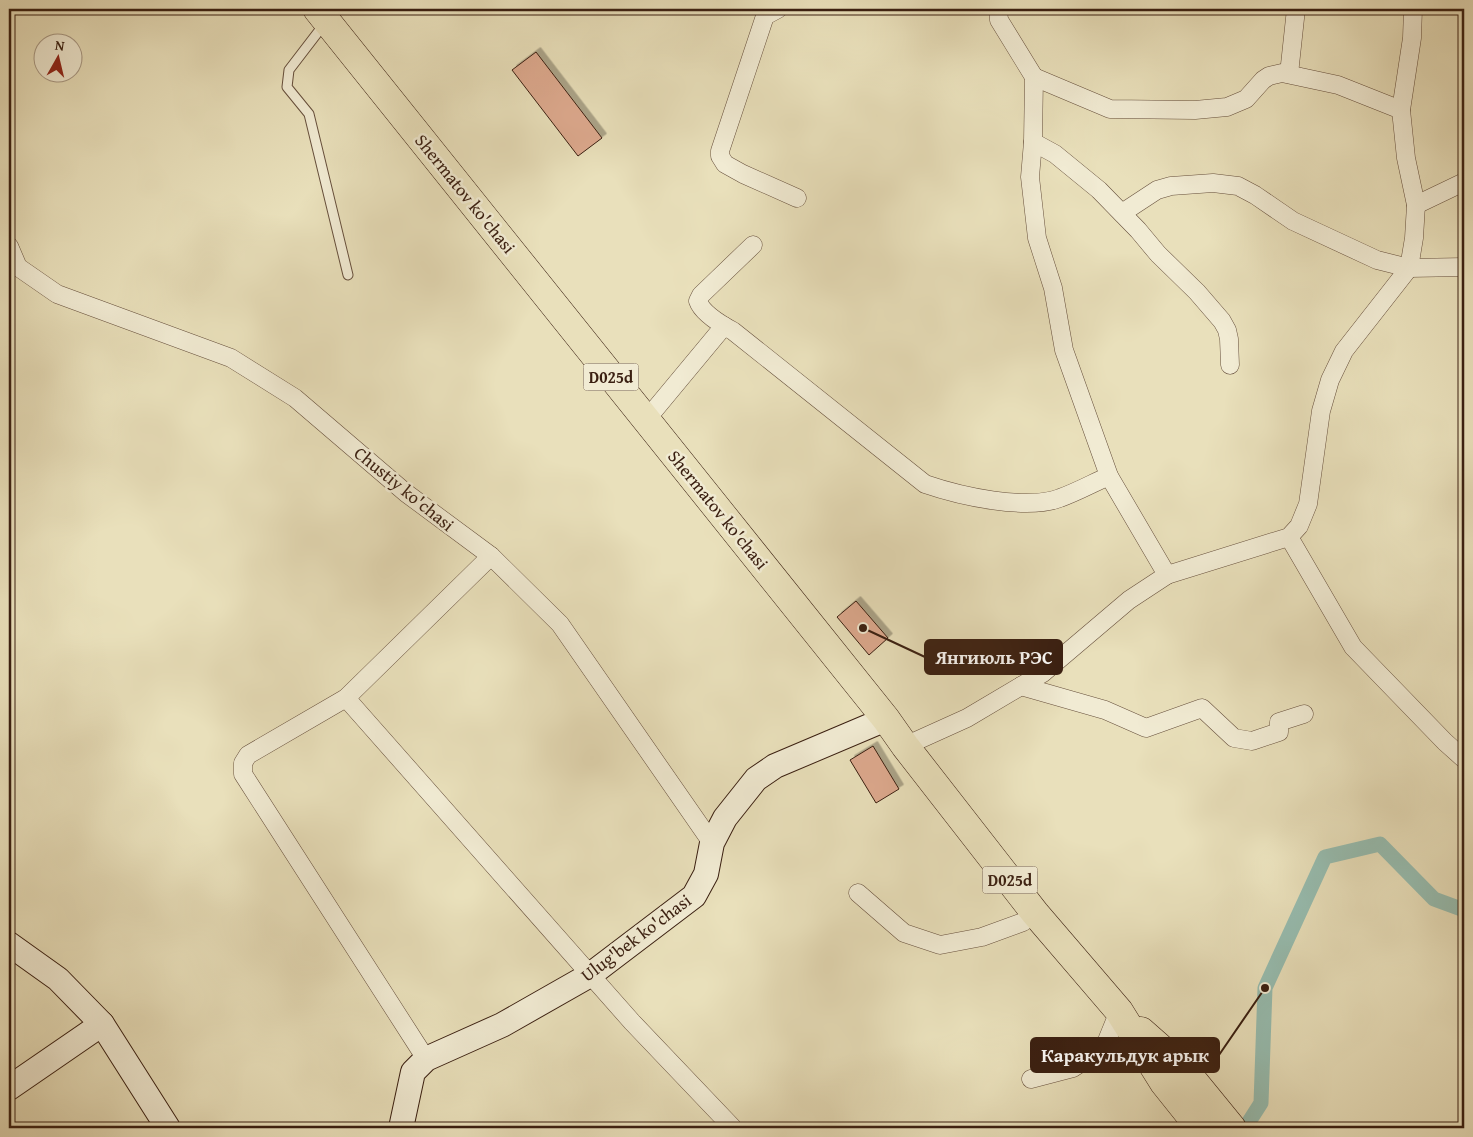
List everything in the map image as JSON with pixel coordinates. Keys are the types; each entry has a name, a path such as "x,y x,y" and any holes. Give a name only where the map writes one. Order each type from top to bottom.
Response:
{"main road":[{"name":"Shermatov ko'chasi","path":"322,15 886,720 1035,913 1173,1076 1232,1128"},
{"name":"Shermatov ko'chasi","path":"1173,1076 1200,1128"}],"street":[{"path":"778,9 765,16 720,151 720,156 725,164 743,174 797,198"},
{"path":"1289,74 1296,9"},
{"path":"905,746 967,718 1043,673 1129,600 1167,575 1289,538 1300,526 1308,504 1321,411 1330,380 1344,351 1409,268 1414,238 1416,205 1406,158 1401,110 1412,38 1413,9"},
{"path":"996,12 1034,77 1034,142 1030,177 1037,238 1053,288 1064,350 1109,476 1167,575"},
{"path":"1034,77 1110,109 1195,110 1227,107 1246,98 1269,76 1289,74 1338,85 1401,110"},
{"path":"1034,142 1056,154 1099,190 1138,230 1158,254 1197,292 1222,321 1227,330 1230,365"},
{"path":"1416,205 1464,182"},
{"path":"1122,214 1157,190 1171,186 1213,183 1238,186 1255,195 1293,221 1376,260 1409,268 1464,267"},
{"path":"753,245 699,298 698,301 702,308 925,484 946,492 977,498 1016,502 1042,502 1060,499 1109,476"},
{"name":"Chustiy ko'chasi","path":"9,246 18,267 57,294 231,358 295,398 406,494 491,556 560,624 712,843"},
{"path":"646,420 724,326"},
{"path":"1289,538 1353,647 1445,742 1464,759"},
{"path":"401,1128 414,1072 426,1059 244,774 243,764 248,755 346,698 491,556"},
{"path":"1021,686 1105,710 1146,728 1202,708 1234,738 1252,741 1279,732 1279,722 1304,714"},
{"path":"346,698 632,1022 733,1128"},
{"name":"Ulug'bek ko'chasi","path":"426,1059 502,1025 590,975 694,896 706,874 712,843 725,818 756,779 775,766 886,720"},
{"path":"858,893 904,933 940,945 982,937 1023,922 1035,913"},
{"path":"9,944 58,979 102,1024 168,1128"},
{"path":"1032,1079 1073,1068 1104,1048 1118,1011"},
{"path":"9,1088 102,1024"}],"lane":[{"path":"322,15 289,70 287,86 309,114 348,276"}],"building":[{"path":"536,52 602,138 578,156 512,70"},
{"path":"856,601 888,638 869,655 837,617"},
{"path":"873,746 899,789 876,803 850,760"}],"waterway":[{"path":"1245,1128 1261,1103 1265,988 1325,857 1380,844 1434,899 1464,910"}],"place":[{"name":"Янгиюль РЭС","path":"863,628"},
{"name":"Каракульдук арык","path":"1265,988"}]}
